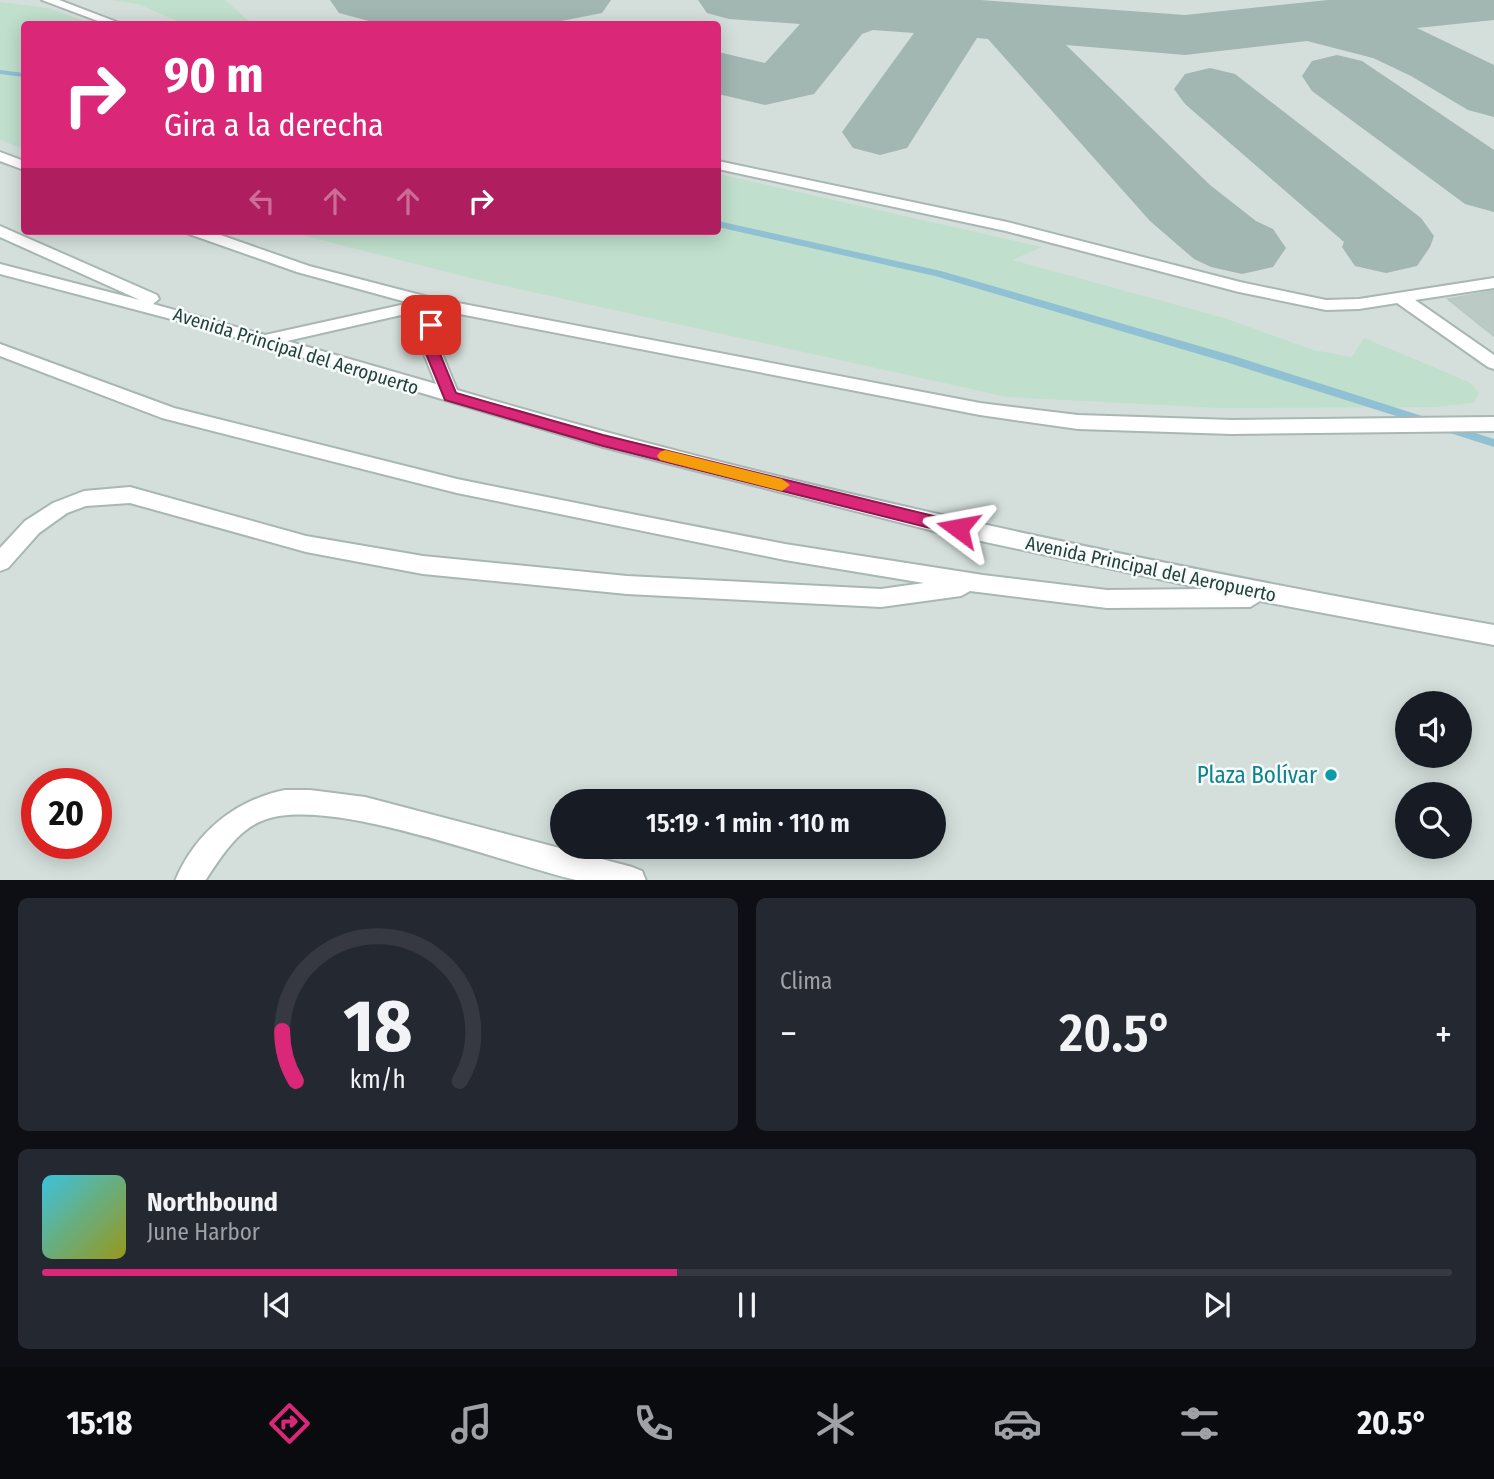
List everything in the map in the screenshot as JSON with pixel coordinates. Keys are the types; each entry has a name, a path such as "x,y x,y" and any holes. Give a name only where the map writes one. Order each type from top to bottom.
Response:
{"lane":[{"path":"48,0 108,21"},
{"path":"0,156 21,165"},
{"path":"721,166 1007,227 1299,300 1342,305 1494,283"},
{"path":"0,231 197,320"},
{"path":"205,235 303,270 431,303 979,410 1078,422 1284,428 1494,424"},
{"name":"Avenida Principal del Aeropuerto","path":"0,269 197,320 450,397 603,440 933,523 1289,598 1494,635"},
{"path":"1401,298 1494,363"},
{"path":"261,341 431,303"},
{"path":"431,303 431,349 450,397"},
{"path":"0,350 169,413 443,483 772,550 983,584 1107,599 1289,598"},
{"path":"0,562 32,527 60,508 84,499 130,495 306,544 423,565 627,585 881,598 983,584"},
{"path":"189,880 221,834 245,815 266,806 307,802 366,810 632,880"}],"shaded area":[{"path":"0,0 1494,0 1494,880 0,880"}],"green space":[{"path":"111,0 225,0 249,21 177,21 138,4"},
{"path":"0,2 48,8 85,21 21,21 21,148 0,140"},
{"path":"721,175 1042,247 1012,260 1224,318 1313,350 1352,357 1364,338 1471,383 1479,393 1473,403 1435,407 1220,408 1007,397 470,278 302,235 721,235"}],"building":[{"path":"1494,291 1494,336 1448,299"}],"waterway":[{"path":"0,72 21,75"},
{"path":"721,225 937,273 1233,360 1494,443"}],"taxiway":[{"path":"361,0 417,13 444,15 497,13 580,0"},
{"path":"729,0 1185,35 1494,1"},
{"path":"721,74 765,84 789,79 839,20 868,11"},
{"path":"1331,28 1376,37 1416,52 1494,95"},
{"path":"880,132 949,31"},
{"path":"1018,35 1180,203 1225,240 1242,248"},
{"path":"1337,76 1494,187"},
{"path":"1210,89 1390,236 1386,247"}],"slow traffic":[{"path":"665,456 782,485"}],"place":[{"name":"Plaza Bolívar","path":"1331,775"}],"route":[{"path":"431,325 431,349 450,397 603,440 958,528"}]}
